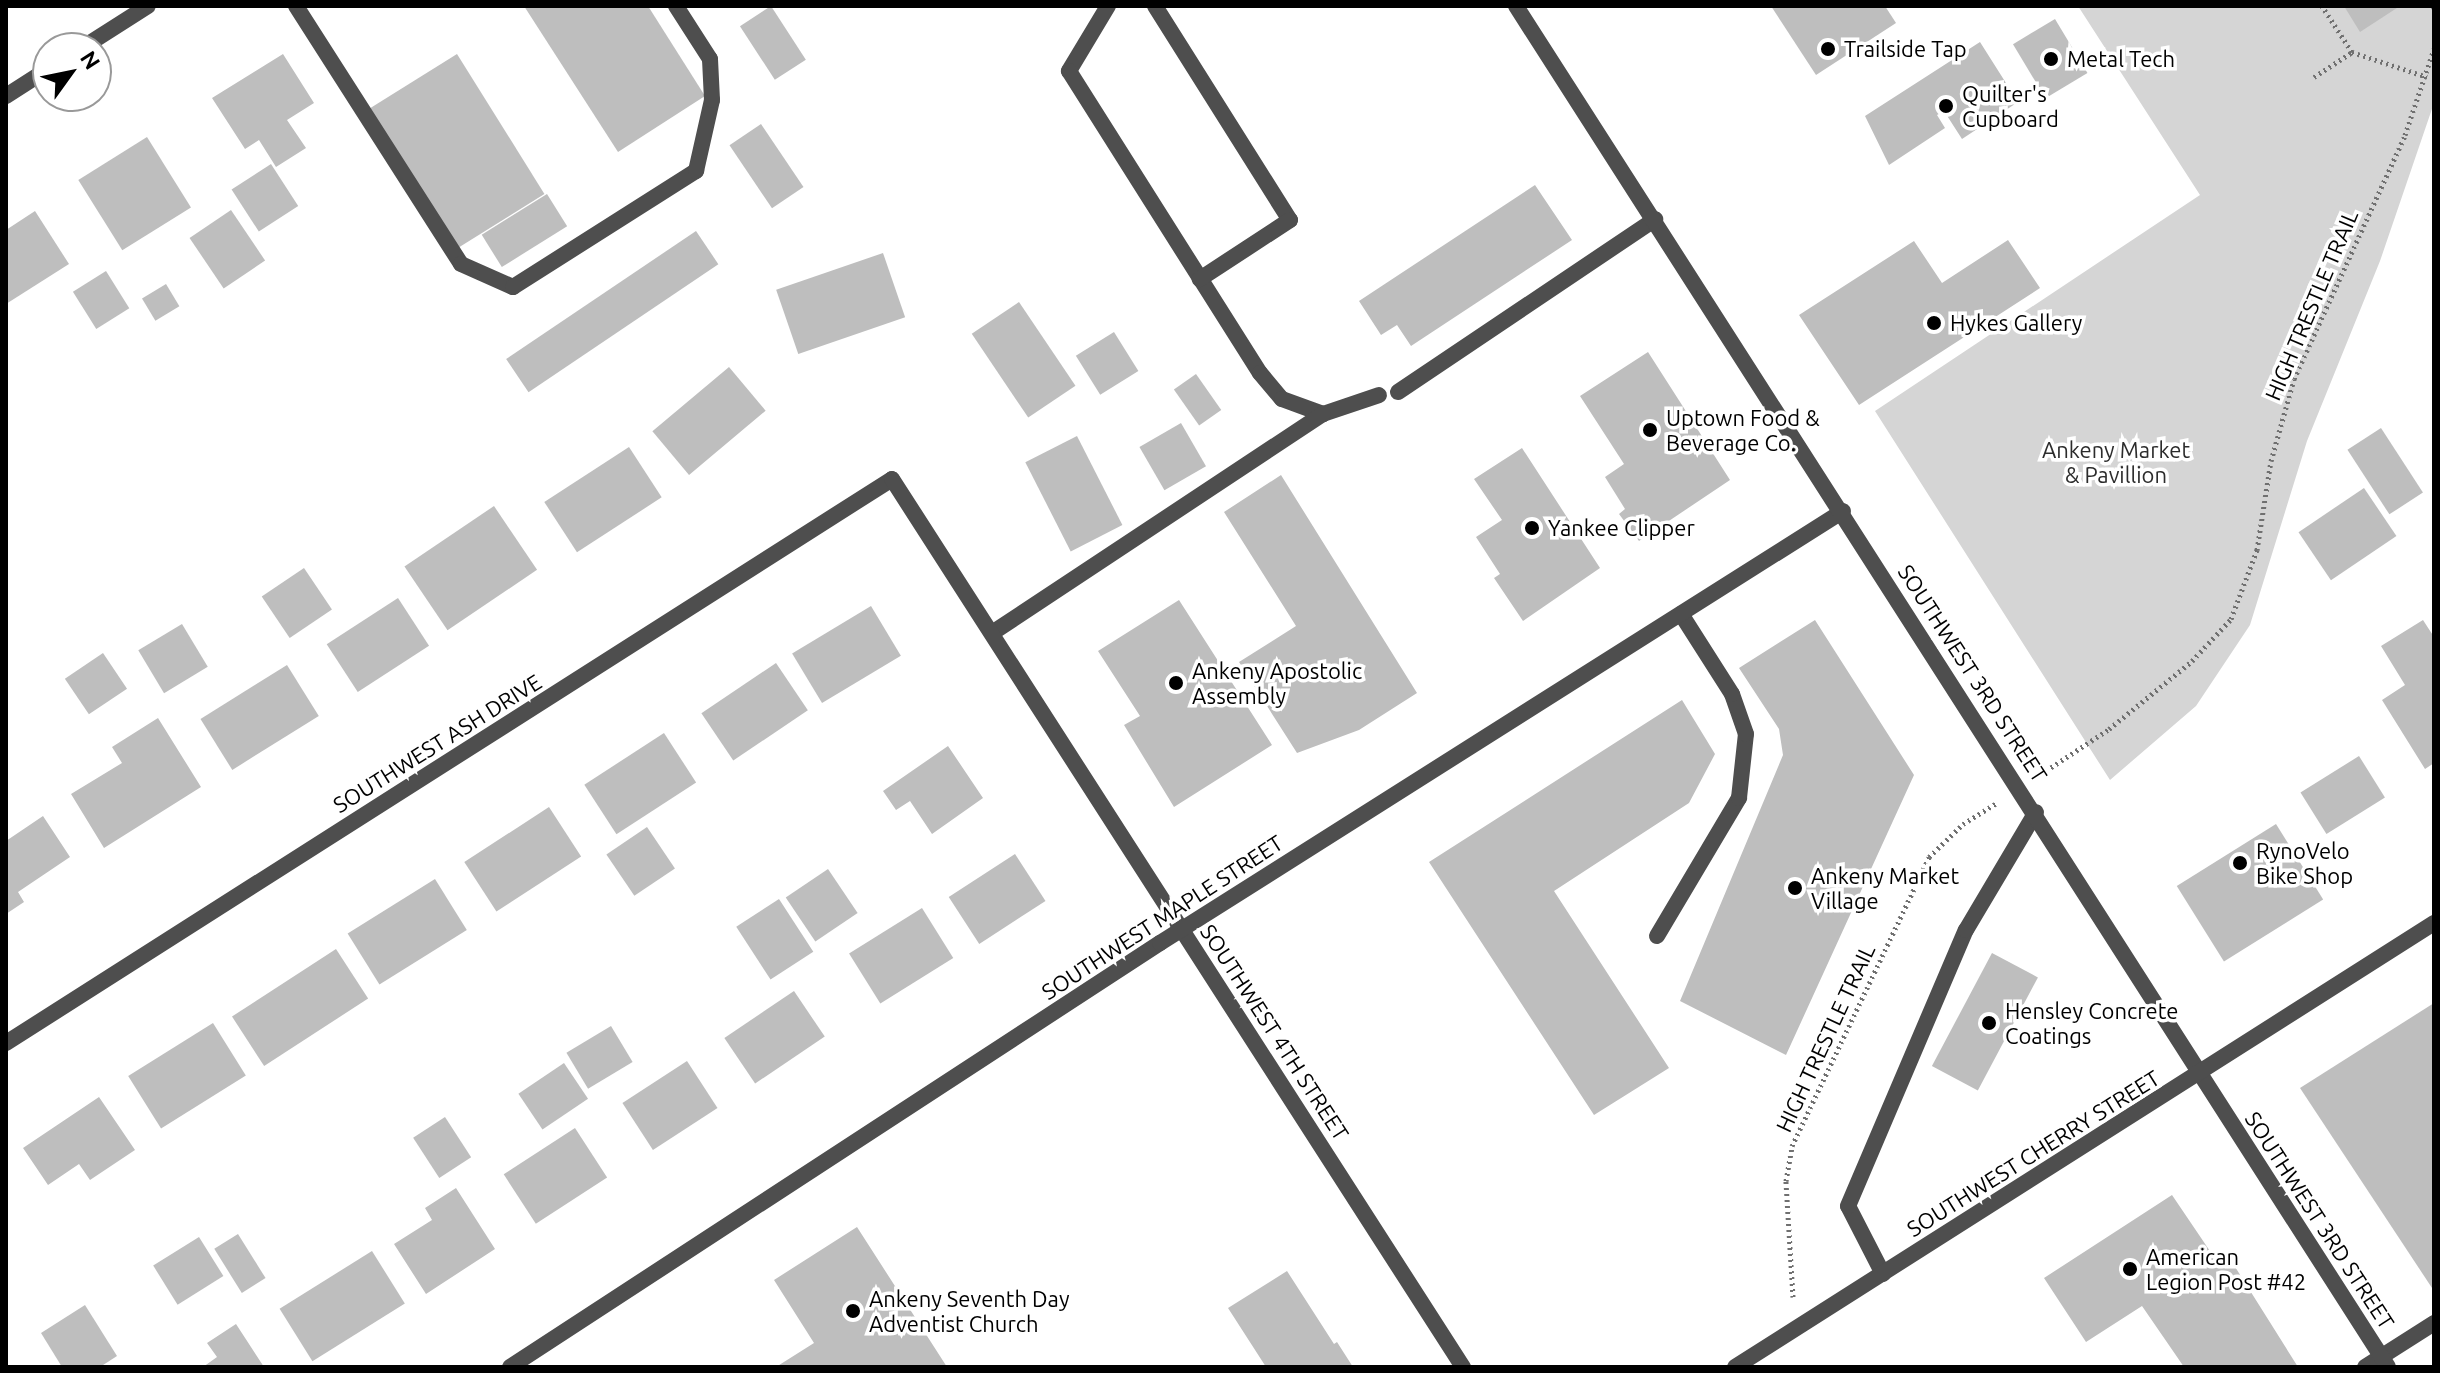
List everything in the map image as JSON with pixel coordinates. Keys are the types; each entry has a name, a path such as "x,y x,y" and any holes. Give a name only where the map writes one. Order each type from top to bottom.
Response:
{"street":[{"path":"107,32 148,6"},
{"path":"296,6 461,264 513,287 696,171 712,100 710,59 676,6"},
{"path":"1108,6 1069,71 1200,279 1282,399 1323,414"},
{"path":"1155,6 1290,220 1200,279"},
{"name":"SOUTHWEST 3RD STREET","path":"1516,6 2036,812 2385,1362"},
{"path":"6,96 32,79"},
{"path":"1398,392 1655,219"},
{"path":"992,633 1323,414 1379,395"},
{"name":"SOUTHWEST 4TH STREET","path":"892,479 1463,1367"},
{"name":"SOUTHWEST ASH DRIVE","path":"6,1043 892,479"},
{"name":"SOUTHWEST MAPLE STREET","path":"510,1367 1183,928 1843,511"},
{"path":"1657,936 1739,798 1746,734 1732,694 1681,614"},
{"path":"1883,1274 1848,1206 1966,930 2036,812"},
{"name":"SOUTHWEST CHERRY STREET","path":"1735,1367 2434,923"},
{"path":"2365,1367 2385,1362 2434,1323"},
{"path":"534,1352 543,1367"}],"path":[{"path":"2322,6 2352,52 2427,77"},
{"name":"HIGH TRESTLE TRAIL","path":"2040,774 2109,729 2192,661 2231,619 2257,550 2271,461 2294,379 2427,77 2434,49"},
{"path":"2314,77 2352,52"},
{"name":"HIGH TRESTLE TRAIL","path":"1792,1284 1786,1181 1792,1146 1929,857 1963,824 2000,801"}],"green space":[{"name":"Ankeny Market & Pavillion","path":"2078,6 2434,6 2434,103 2380,261 2307,441 2250,625 2196,706 2110,780 1875,411 2200,195"}],"building":[{"path":"524,6 648,6 705,96 618,152"},
{"path":"771,6 806,60 775,80 740,26"},
{"name":"Trailside Tap","path":"1771,6 1885,6 1896,23 1816,75"},
{"path":"2344,6 2400,6 2360,32"},
{"name":"Metal Tech","path":"2055,19 2087,73 2045,98 2013,44"},
{"name":"Quilter's Cupboard","path":"1980,42 2018,102 1962,139 1944,111 1937,115 1945,128 1889,165 1865,116"},
{"path":"283,54 314,103 287,120 306,148 276,167 259,140 245,149 212,98"},
{"path":"457,54 544,194 457,249 370,109"},
{"path":"761,124 803,187 772,208 729,145"},
{"path":"147,137 191,207 122,250 78,180"},
{"path":"271,164 298,206 259,232 232,190"},
{"path":"1535,185 1572,240 1411,346 1397,325 1381,335 1359,301"},
{"path":"547,194 567,226 502,267 482,235"},
{"path":"231,210 265,261 224,289 190,238"},
{"path":"35,211 69,264 6,304 6,230"},
{"path":"696,231 718,264 529,392 506,359"},
{"name":"Hykes Gallery","path":"2008,240 2040,288 1859,405 1799,315 1914,241 1942,283"},
{"path":"883,253 905,317 798,354 776,290"},
{"path":"106,271 129,308 96,329 73,292"},
{"path":"166,284 179,306 155,321 142,298"},
{"path":"1019,302 1075,386 1028,418 972,334"},
{"path":"1114,332 1138,371 1100,395 1076,356"},
{"name":"Uptown Food & Beverage Co.","path":"1648,352 1730,480 1639,541 1619,514 1625,509 1605,477 1624,464 1580,396"},
{"path":"729,367 766,411 689,475 652,431"},
{"path":"1196,374 1221,410 1199,426 1174,389"},
{"path":"1181,423 1206,466 1164,490 1139,447"},
{"path":"2381,428 2423,493 2389,514 2347,450"},
{"path":"1077,436 1122,525 1071,551 1025,462"},
{"path":"629,447 662,497 577,552 544,502"},
{"name":"Yankee Clipper","path":"1522,448 1600,568 1523,621 1494,578 1500,574 1476,537 1502,520 1474,479"},
{"path":"1281,475 1417,693 1359,730 1297,753 1239,662 1296,626 1224,512"},
{"path":"2364,488 2396,536 2331,580 2299,532"},
{"path":"494,506 537,570 448,630 404,566"},
{"path":"304,568 332,609 290,638 262,597"},
{"path":"398,598 429,646 358,692 327,644"},
{"name":"Ankeny Apostolic Assembly","path":"1179,600 1272,745 1174,807 1124,725 1140,716 1098,651"},
{"path":"871,606 901,656 822,703 792,653"},
{"name":"Ankeny Market Village","path":"1815,620 1914,775 1786,1055 1680,1001 1783,755 1779,729 1739,668"},
{"path":"2423,620 2434,637 2434,763 2425,769 2382,700 2405,685 2381,646"},
{"path":"182,624 208,667 164,693 138,650"},
{"path":"103,653 127,689 89,714 65,679"},
{"path":"776,663 808,710 733,761 701,713"},
{"path":"287,665 319,716 232,770 200,719"},
{"path":"1682,700 1715,754 1689,803 1554,891 1669,1068 1594,1115 1429,862"},
{"path":"158,718 201,787 104,848 71,794 122,763 112,747"},
{"path":"664,733 696,782 616,834 584,785"},
{"path":"948,746 983,798 932,834 910,801 896,810 883,791"},
{"path":"2359,756 2385,798 2326,834 2300,793"},
{"path":"549,807 581,856 496,911 464,862"},
{"path":"43,816 70,857 18,892 24,902 6,914 6,841"},
{"path":"2276,824 2323,899 2224,961 2177,886"},
{"path":"647,827 675,868 634,896 606,854"},
{"path":"1015,854 1045,901 979,944 949,897"},
{"path":"828,869 858,913 815,941 786,898"},
{"path":"435,879 467,930 379,984 348,934"},
{"path":"779,899 813,952 771,980 736,927"},
{"path":"922,908 953,958 880,1004 849,954"},
{"path":"336,949 368,998 264,1066 232,1017"},
{"name":"Hensley Concrete Coatings","path":"1992,953 2038,977 1978,1090 1932,1066"},
{"path":"794,991 825,1037 755,1084 724,1038"},
{"path":"2434,1003 2434,1291 2300,1088"},
{"path":"213,1023 246,1076 161,1129 128,1076"},
{"path":"611,1026 633,1062 588,1089 566,1053"},
{"path":"687,1061 717,1108 653,1150 622,1103"},
{"path":"564,1063 588,1099 542,1129 518,1094"},
{"path":"99,1097 135,1150 90,1180 79,1164 48,1185 23,1148"},
{"path":"445,1117 471,1157 439,1178 413,1138"},
{"path":"575,1128 607,1177 536,1224 504,1174"},
{"path":"456,1188 495,1249 426,1294 394,1244 432,1220 425,1208"},
{"path":"2172,1195 2216,1260 2227,1254 2298,1367 2184,1367 2142,1306 2086,1342 2044,1278"},
{"name":"Ankeny Seventh Day Adventist Church","path":"857,1227 947,1367 776,1367 814,1343 774,1280"},
{"path":"238,1234 266,1278 242,1293 214,1249"},
{"path":"199,1237 223,1276 178,1305 153,1266"},
{"path":"372,1251 405,1304 312,1361 280,1309"},
{"path":"1287,1271 1334,1344 1337,1342 1353,1367 1266,1367 1228,1308"},
{"path":"85,1305 117,1356 100,1367 62,1367 41,1333"},
{"path":"236,1324 264,1367 203,1367 217,1357 207,1343"}],"place":[{"name":"Trailside Tap","path":"1828,49"},
{"name":"Metal Tech","path":"2051,59"},
{"name":"Quilter's Cupboard","path":"1946,106"},
{"name":"Hykes Gallery","path":"1934,323"},
{"name":"Uptown Food & Beverage Co.","path":"1650,430"},
{"name":"Yankee Clipper","path":"1532,528"},
{"name":"Ankeny Apostolic Assembly","path":"1176,683"},
{"name":"RynoVelo Bike Shop","path":"2240,863"},
{"name":"Ankeny Market Village","path":"1795,888"},
{"name":"Hensley Concrete Coatings","path":"1989,1023"},
{"name":"American Legion Post #42","path":"2130,1269"},
{"name":"Ankeny Seventh Day Adventist Church","path":"853,1311"}]}
